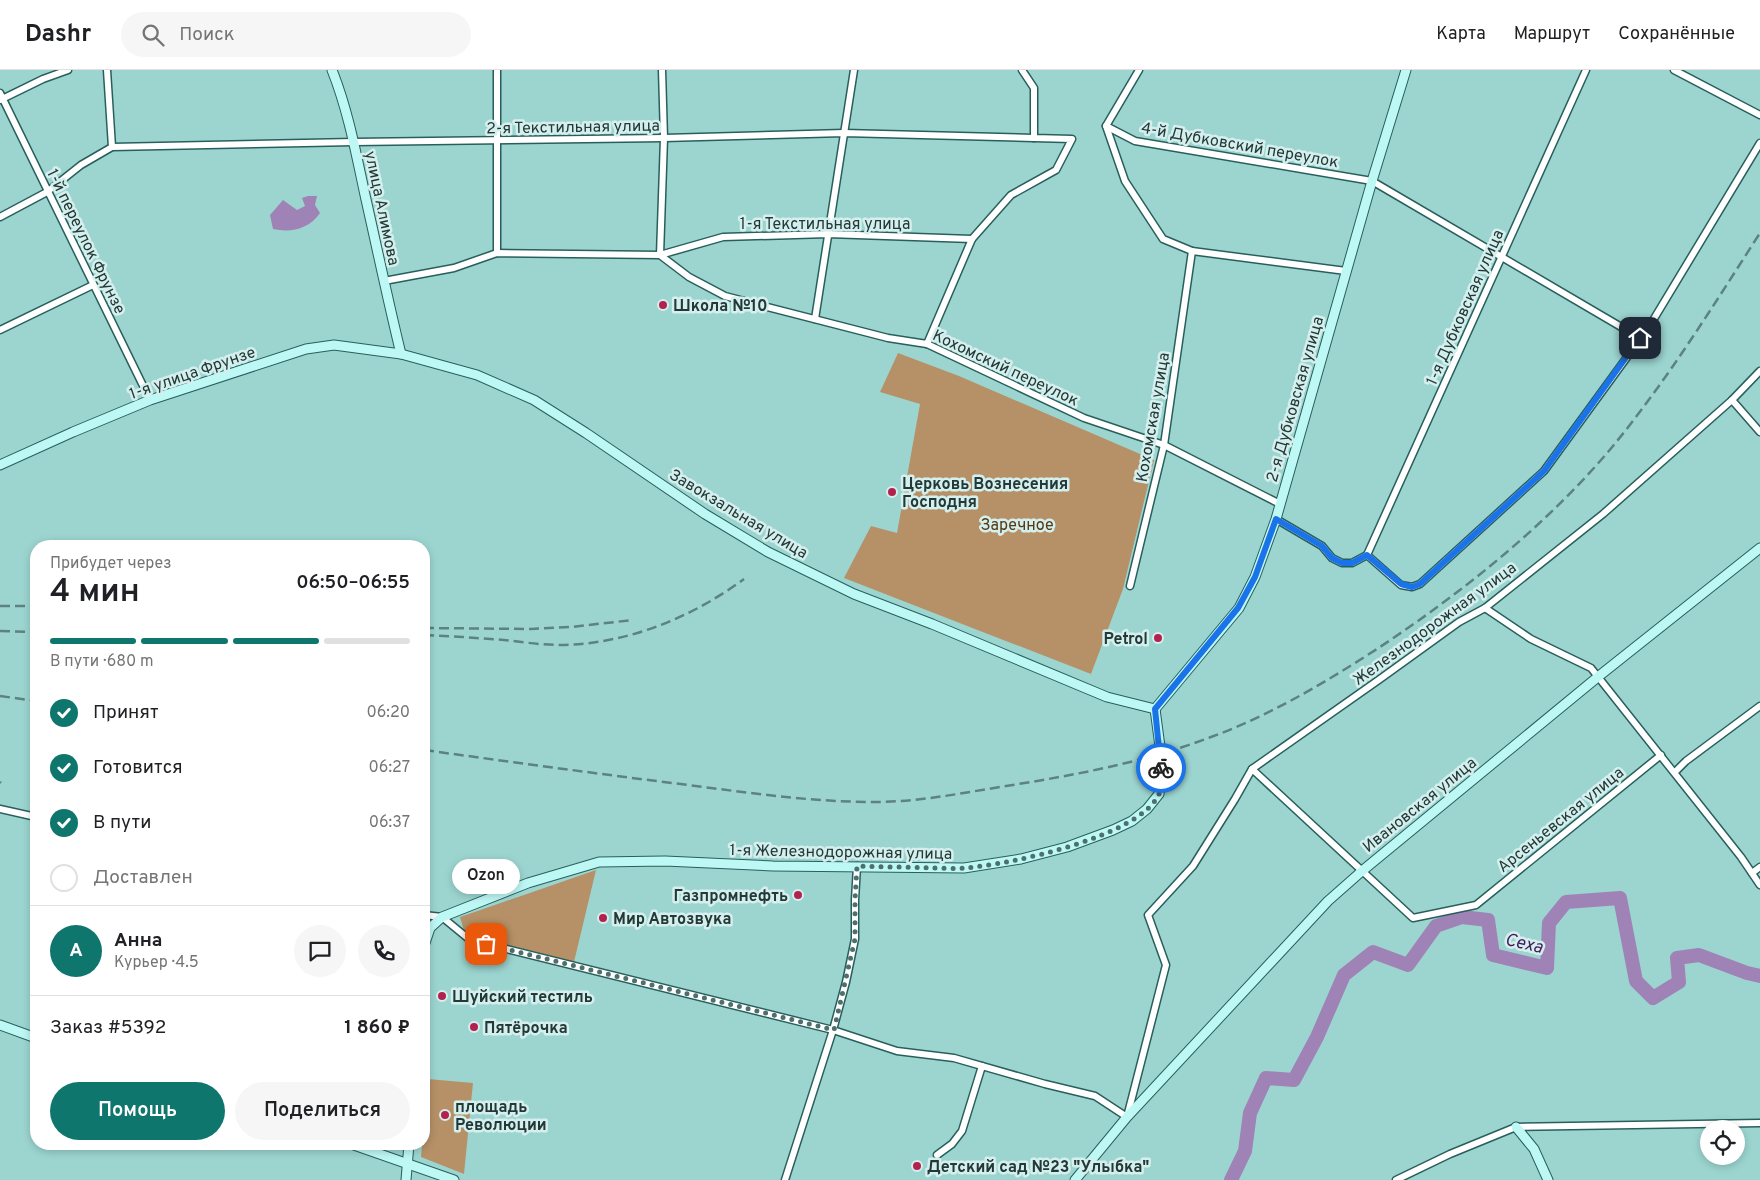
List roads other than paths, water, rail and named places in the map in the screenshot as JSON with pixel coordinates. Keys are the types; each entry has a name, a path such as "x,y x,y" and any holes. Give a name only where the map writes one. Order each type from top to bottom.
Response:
{"main road":[{"name":"улица Алимова","path":"332,70 340,90 354,142 402,354"},
{"name":"2-я Дубковская улица","path":"1155,709 1238,608 1255,577 1276,519 1372,181 1406,70"},
{"name":"1-я улица Фрунзе","path":"0,465 150,400 306,349 334,346 402,354"},
{"name":"Завокзальная улица","path":"402,354 477,375 534,400 705,514 768,552 854,594 932,624 1107,697 1155,709"},
{"name":"Ивановская улица","path":"1075,1180 1127,1117 1328,901 1362,870 1599,676 1760,548"},
{"name":"1-я Железнодорожная улица","path":"442,917 528,883 599,862 964,868 1020,859 1067,847 1132,821 1147,809 1159,794 1162,777 1161,754 1155,709"},
{"path":"430,928 442,917"},
{"path":"0,1025 30,1036"},
{"path":"1516,1127 1534,1149 1548,1180"},
{"path":"369,1150 454,1180"},
{"path":"406,1180 409,1150"}],"street":[{"path":"1,98 68,70"},
{"path":"0,216 47,192 81,165 112,147 107,70"},
{"path":"497,70 498,253"},
{"path":"660,254 664,138 662,70"},
{"path":"815,319 854,70"},
{"path":"1022,70 1034,88 1034,138"},
{"path":"1139,70 1106,126 1125,181 1163,239 1192,252 1346,271"},
{"name":"1-я Дубковская улица","path":"1367,555 1586,70"},
{"path":"1674,70 1760,115"},
{"name":"1-й переулок Фрунзе","path":"1,98 150,400"},
{"name":"4-й Дубковский переулок","path":"1106,126 1134,141 1372,181"},
{"name":"2-я Текстильная улица","path":"112,147 664,138 844,133 1072,139 1056,170 1011,195 972,239"},
{"path":"1276,519 1322,546 1332,558 1342,563 1352,563 1367,555 1401,584 1412,587 1420,584 1544,471 1649,327 1760,143"},
{"path":"1372,181 1640,338"},
{"name":"1-я Текстильная улица","path":"384,281 454,268 498,253 660,254 723,237 828,234 972,239"},
{"path":"927,344 972,239"},
{"name":"Кохомская улица","path":"1130,586 1164,445 1192,252"},
{"name":"Кохомский переулок","path":"660,254 689,277 725,296 888,338 927,344 1084,418 1164,445 1280,504"},
{"path":"0,330 93,285"},
{"name":"Железнодорожная улица","path":"1127,1117 1166,965 1148,916 1193,866 1252,768 1459,622 1484,608 1603,514 1732,400 1760,371"},
{"path":"1732,400 1760,432"},
{"path":"1484,608 1531,639 1591,668 1599,676 1741,857 1760,885"},
{"path":"1674,772 1760,706"},
{"name":"Арсеньевская улица","path":"1362,870 1413,918 1476,905 1661,755"},
{"path":"1252,768 1362,870"},
{"path":"0,809 30,816"},
{"path":"785,1180 834,1030 855,939 857,866"},
{"path":"1752,873 1760,867"},
{"path":"430,916 442,917 470,940 834,1030 897,1051 954,1058 1045,1084 1096,1096 1127,1117"},
{"path":"937,1155 952,1144 962,1131 982,1066"},
{"path":"1396,1180 1407,1178 1458,1151 1516,1127 1760,1123"}],"waterway":[{"name":"Сеха","path":"1231,1180 1245,1151 1250,1113 1266,1078 1294,1080 1317,1037 1344,975 1373,952 1408,965 1436,926 1462,917 1488,920 1493,955 1547,968 1549,923 1566,902 1620,898 1636,981 1653,998 1679,982 1677,958 1699,955 1760,976"}],"railway":[{"path":"430,751 758,794 804,799 874,802 940,797 1084,772 1136,761 1211,737 1255,719 1297,697 1377,649 1472,581 1532,530 1613,446 1653,395 1690,342 1760,233"},
{"path":"430,635 554,645 610,640 634,634 680,617 724,593 744,579"},
{"path":"0,606 30,606"},
{"path":"430,628 531,629 571,627 633,620"},
{"path":"0,631 30,632"},
{"path":"0,696 30,700"}],"place":[{"name":"Школа №10","path":"663,305"},
{"name":"Церковь Вознесения Господня","path":"892,492"},
{"name":"Petrol","path":"1158,638"},
{"name":"Газпромнефть","path":"798,895"},
{"name":"Мир Автозвука","path":"603,918"},
{"name":"Ozon","path":"486,944"},
{"name":"Шуйский тестиль","path":"442,996"},
{"name":"Пятёрочка","path":"474,1027"},
{"name":"площадь Революции","path":"445,1115"},
{"name":"Детский сад №23 \"Улыбка\"","path":"917,1166"}],"park label":[{"name":"Заречное","path":"1017,524"}]}
